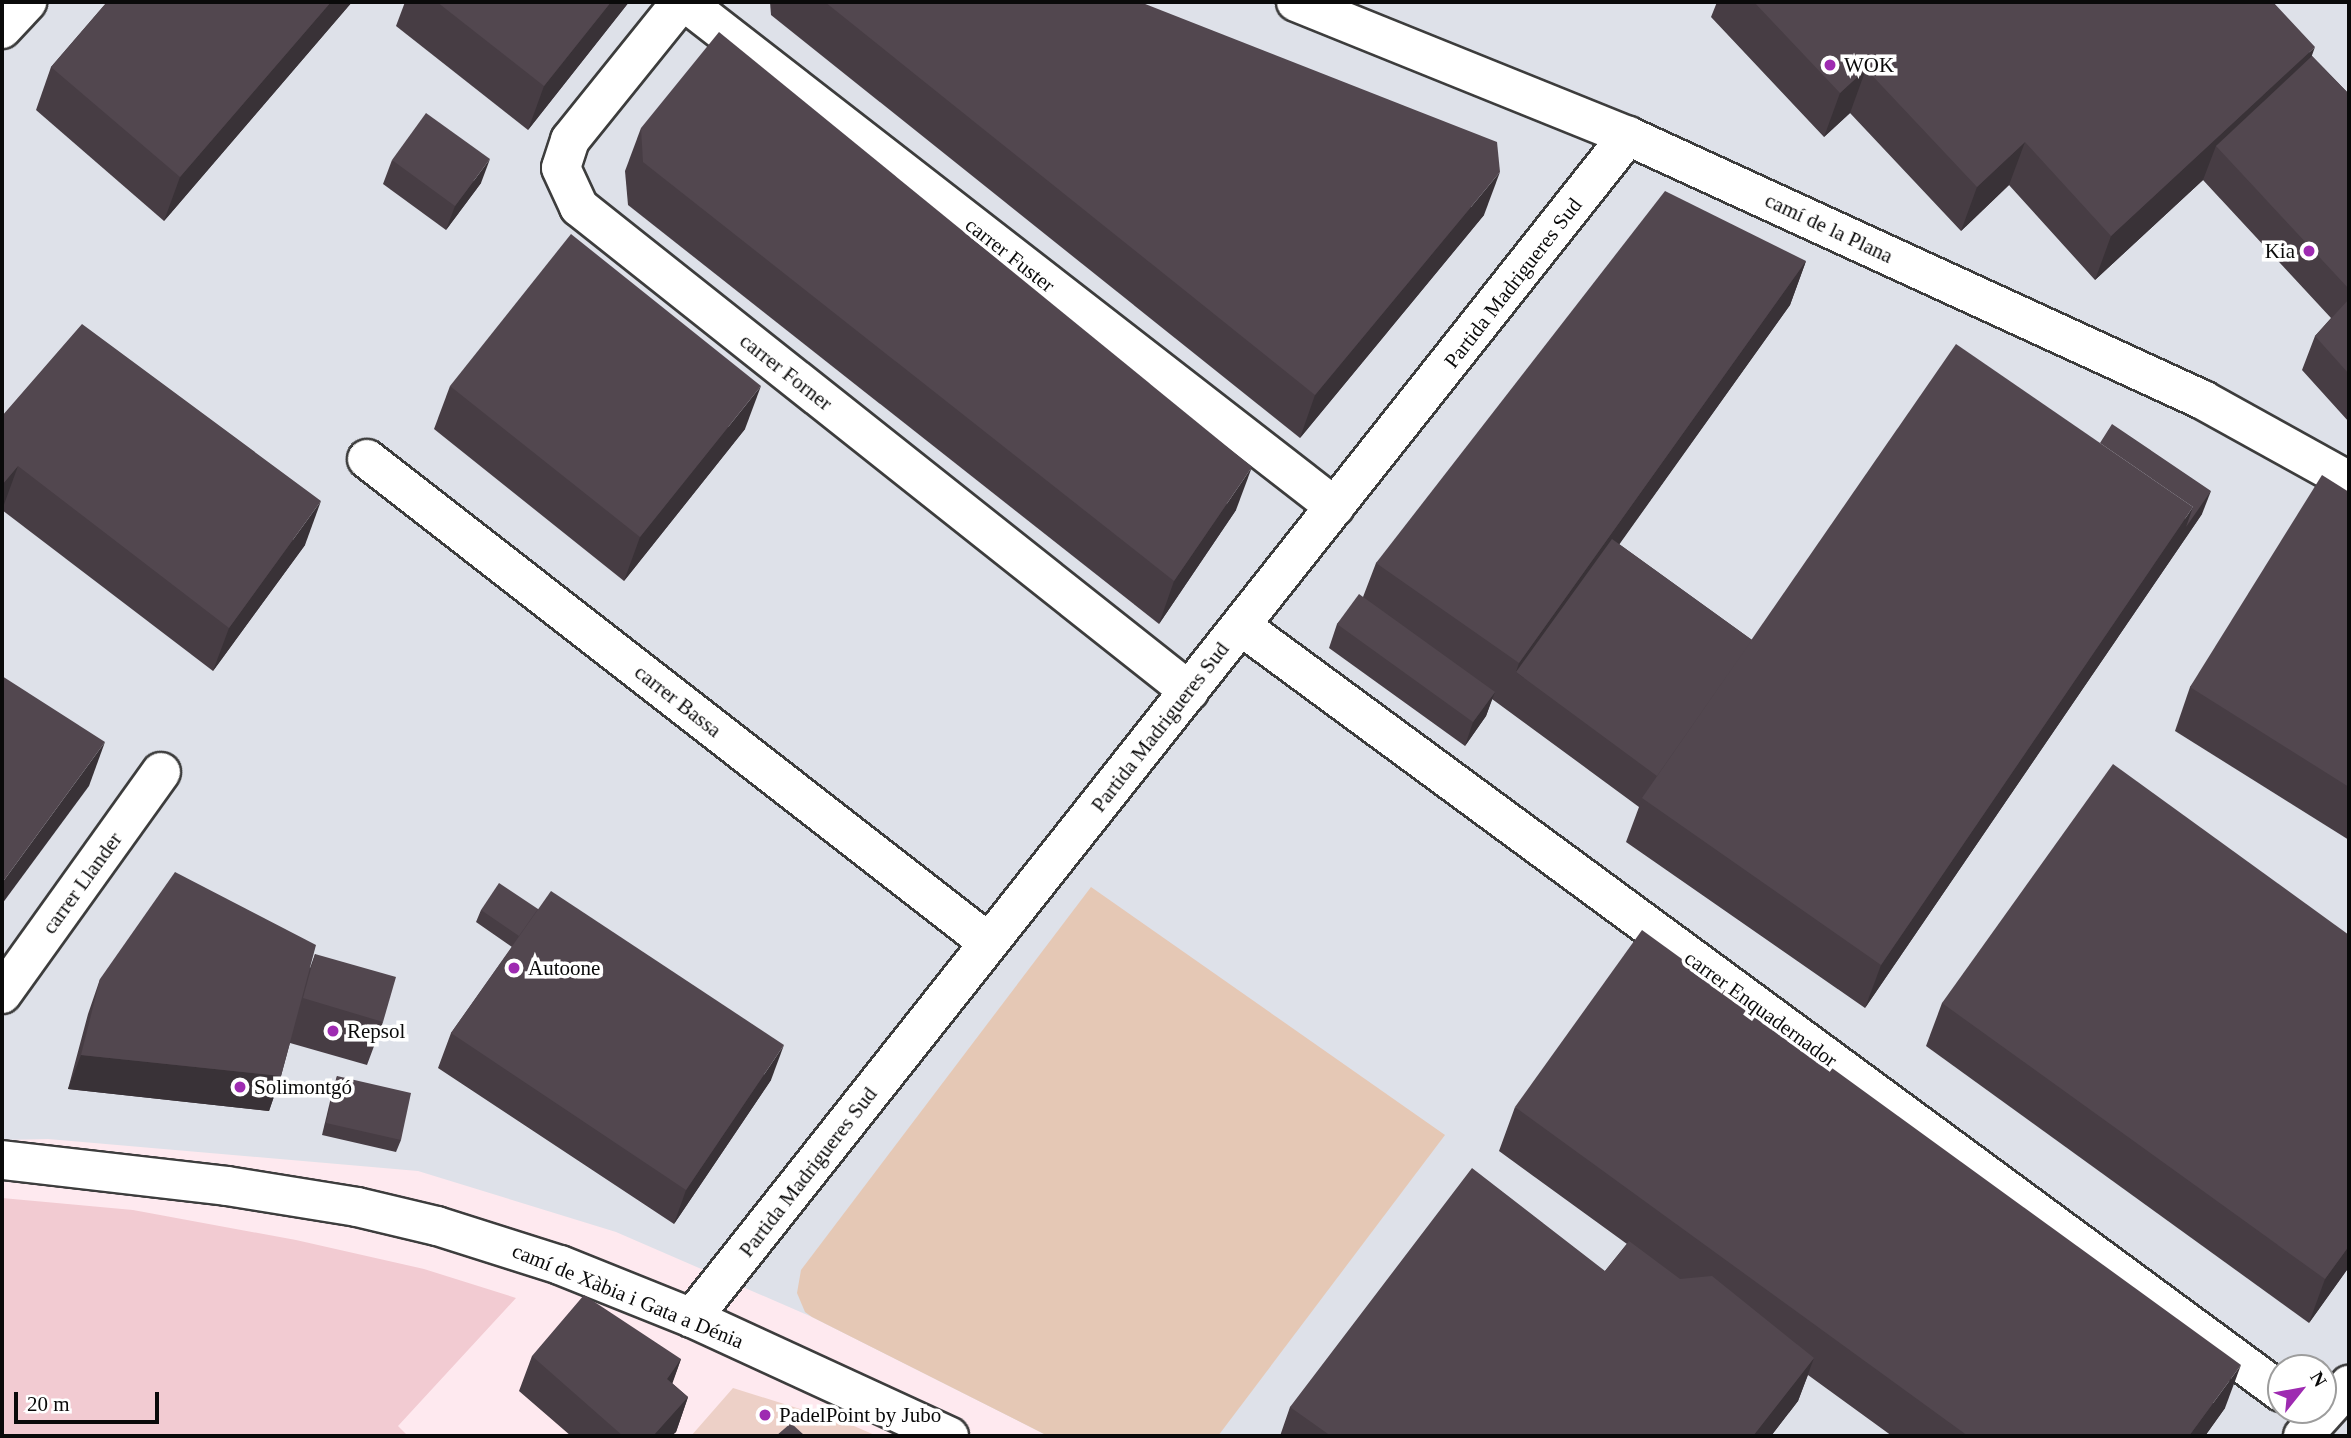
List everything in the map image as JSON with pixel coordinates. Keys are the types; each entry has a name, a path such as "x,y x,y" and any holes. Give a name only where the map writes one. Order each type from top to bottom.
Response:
{"street":[{"path":"2,29 27,2"},
{"name":"carrer Fuster","path":"683,2 1335,507"},
{"name":"carrer Forner","path":"683,2 570,140 561,169 579,207 1189,691"},
{"name":"camí de la Plana","path":"1296,2 1628,136 2203,400 2349,481"},
{"name":"Partida Madrigueres Sud","path":"692,1318 1628,136"},
{"name":"carrer Bassa","path":"367,459 989,943"},
{"name":"carrer Enquadernador","path":"1241,626 2267,1382"},
{"name":"carrer Llander","path":"2,994 161,772"},
{"name":"camí de Xàbia i Gata a Dénia","path":"2,1160 174,1179 357,1207 437,1226 560,1265 692,1318 948,1436"}],"shaded area":[{"path":"2,2 2349,2 2349,1436 1048,1436 812,1317 616,1232 418,1171 48,1139 2,1140"},
{"path":"1091,887 1445,1135 1218,1436 1048,1436 812,1317 805,1312 797,1293 801,1270"},
{"path":"2,1198 133,1210 296,1240 424,1269 516,1298 398,1426 408,1436 2,1436"},
{"name":"PadelPoint by Jubo","path":"733,1388 854,1426 877,1436 691,1436"}],"building":[{"path":"107,2 331,2 180,177 51,67"},
{"path":"437,2 611,2 544,86"},
{"path":"825,2 1140,2 1497,142 1500,172 1315,395"},
{"path":"1754,2 2273,2 2315,47 2111,236 2025,142 1977,187 1866,69 1840,93"},
{"path":"719,32 1252,467 1174,581 643,162 641,128"},
{"name":"Kia","path":"2312,56 2349,94 2349,289 2216,146"},
{"path":"426,113 490,159 455,206 392,160"},
{"path":"1665,191 1806,261 1519,663 1376,563"},
{"path":"571,234 761,386 640,537 450,386"},
{"path":"2349,299 2349,374 2315,336"},
{"path":"82,324 321,501 229,628 18,466 2,485 2,416"},
{"path":"1956,344 2193,507 1881,965 1642,798"},
{"path":"2112,424 2211,491 2186,527 2193,507 2100,443"},
{"path":"2322,475 2349,492 2349,787 2190,687"},
{"path":"1612,539 1752,640 1657,776 1516,672"},
{"path":"1359,594 1495,692 1473,722 1337,624"},
{"path":"2,676 105,742 2,883"},
{"path":"2113,764 2349,935 2349,1246 2325,1279 1942,1003"},
{"path":"175,872 316,945 281,1076 81,1055 100,979"},
{"path":"499,883 538,909 519,936 481,910"},
{"path":"551,891 784,1045 686,1190 451,1033"},
{"path":"1642,930 2241,1365 2189,1436 1968,1436 1515,1107"},
{"path":"315,954 396,977 383,1022 303,998"},
{"path":"337,1076 411,1093 401,1140 326,1123"},
{"path":"1472,1168 1605,1271 1629,1241 1680,1279 1712,1276 1814,1358 1753,1436 1331,1436 1290,1407"},
{"path":"584,1295 681,1359 667,1379 688,1397 653,1436 623,1436 532,1356"},
{"path":"791,1423 805,1436 776,1436"}],"place":[{"name":"WOK","path":"1830,65"},
{"name":"Kia","path":"2309,251"},
{"name":"Autoone","path":"514,968"},
{"name":"Repsol","path":"333,1031"},
{"name":"Solimontgó","path":"240,1087"},
{"name":"PadelPoint by Jubo","path":"765,1415"}]}
